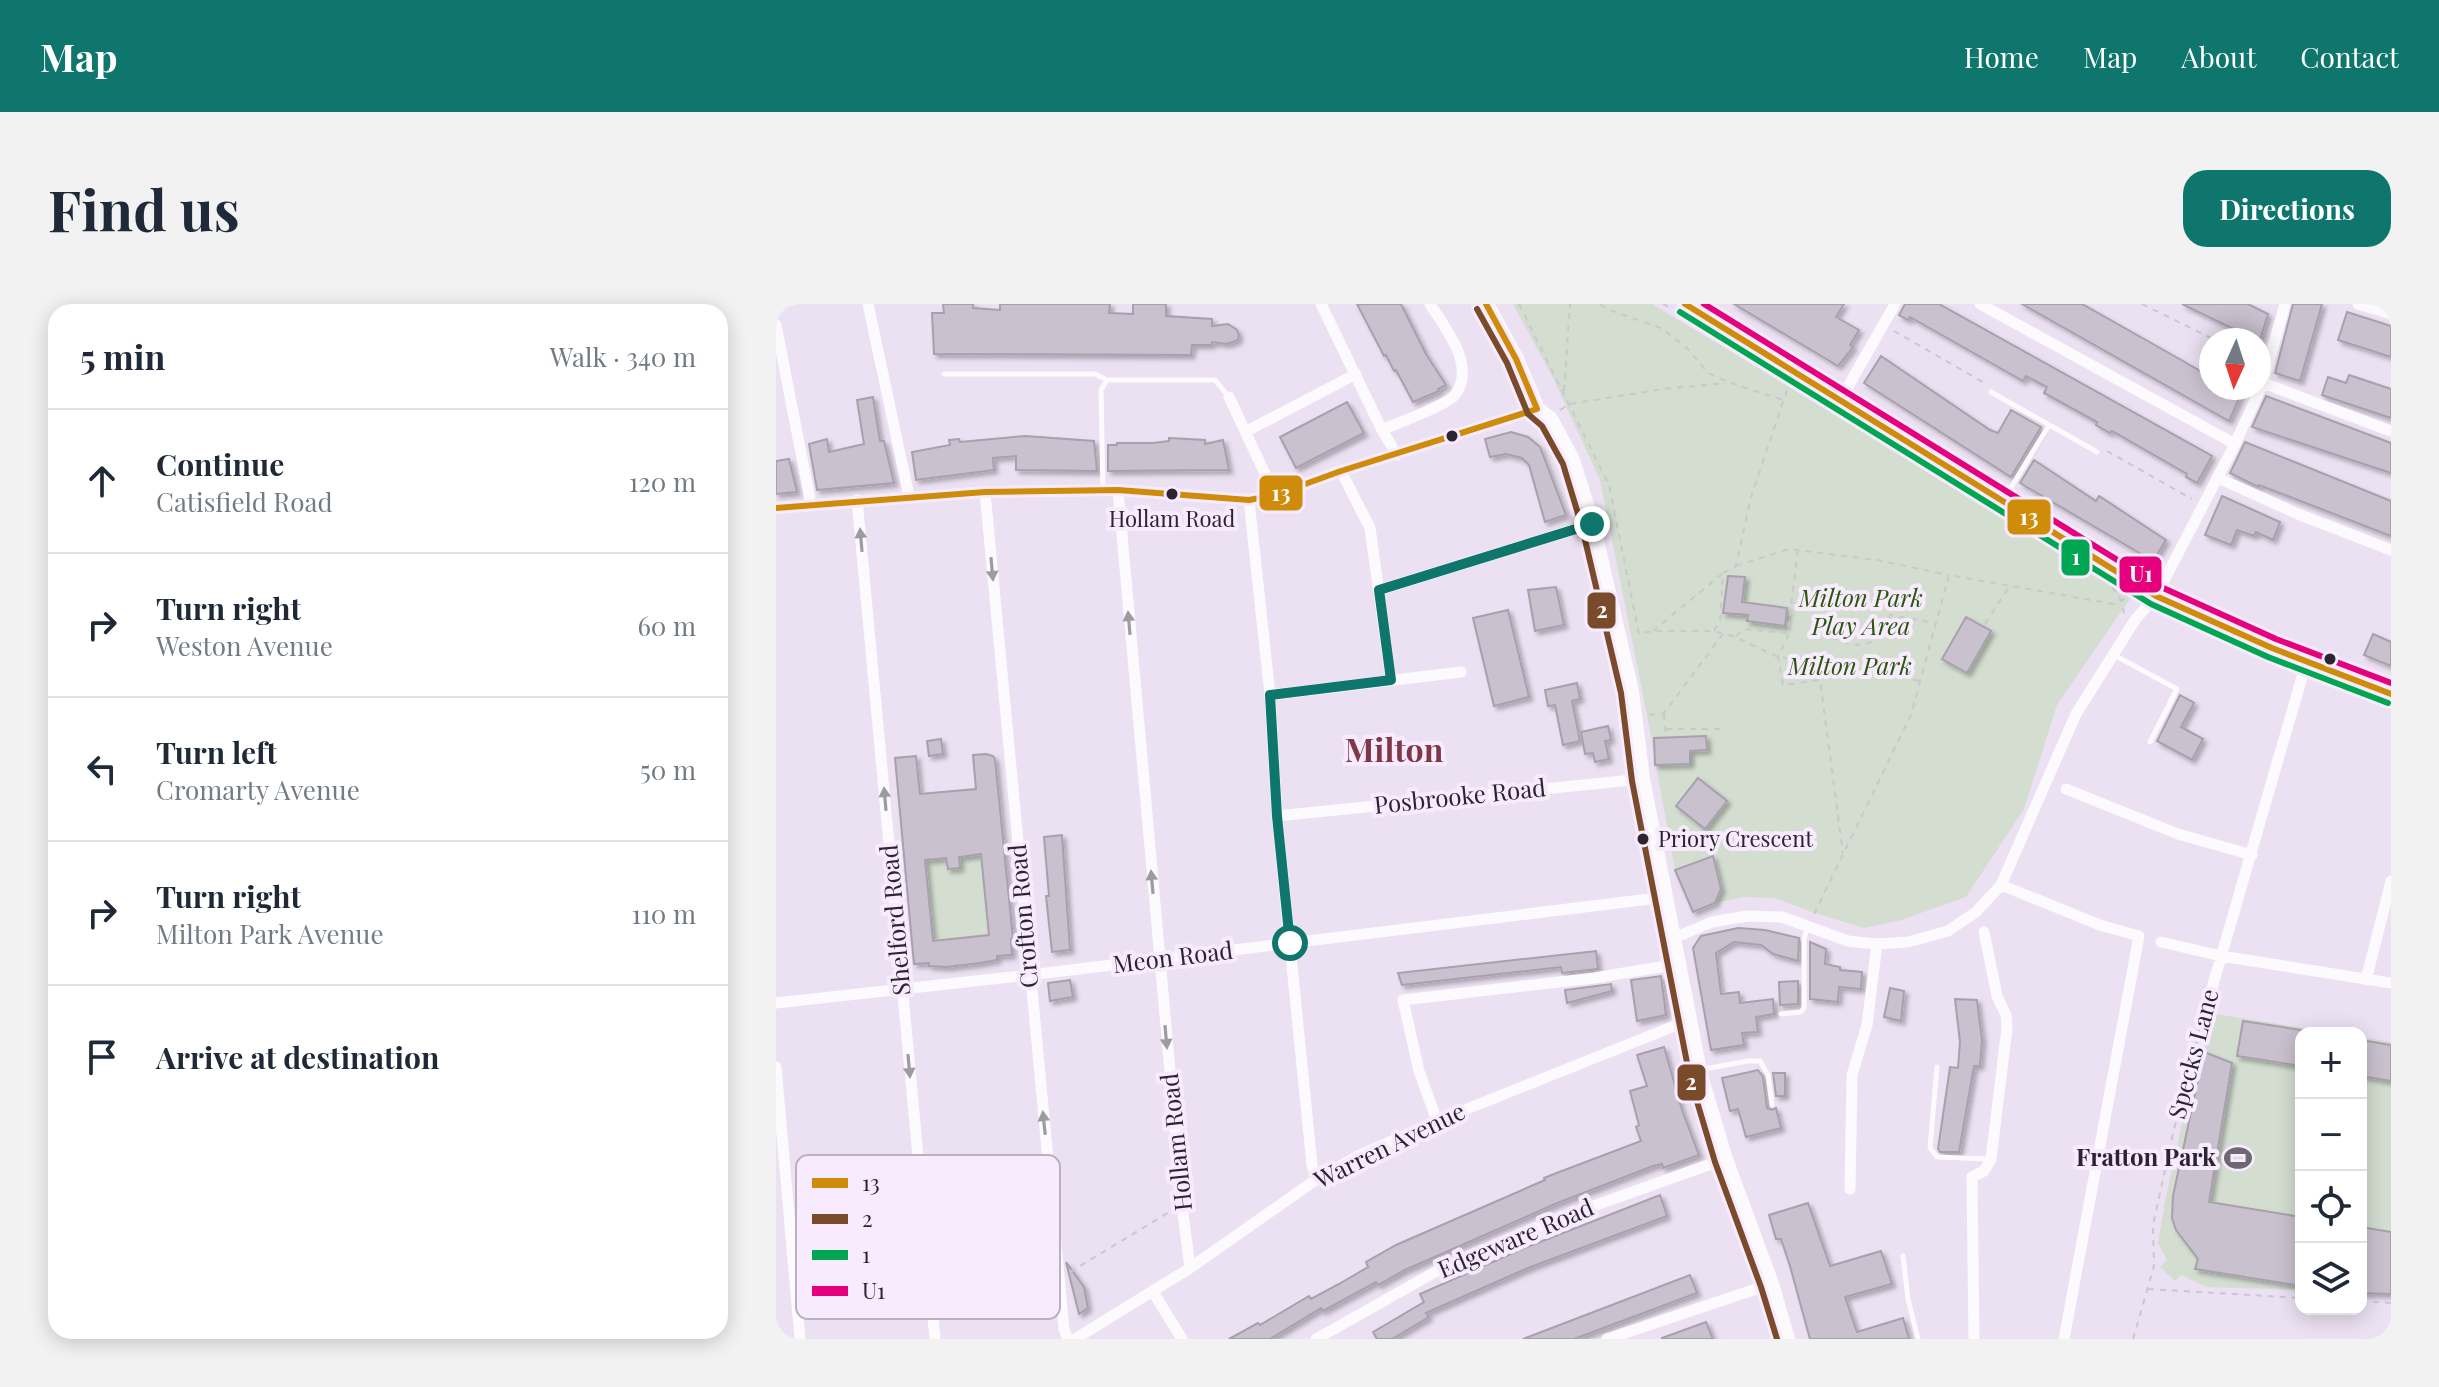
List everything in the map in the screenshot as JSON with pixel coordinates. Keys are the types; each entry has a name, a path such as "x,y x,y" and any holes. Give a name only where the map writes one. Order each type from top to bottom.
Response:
{"main road":[{"path":"1486,304 1572,460 1592,524 1631,691 1642,779 1687,1021 1725,1159 1771,1284 1787,1339"},
{"path":"1685,304 2156,596 2222,628 2391,694"}],"street":[{"path":"868,304 909,496"},
{"path":"1321,304 1397,455"},
{"path":"1382,430 1454,398 1460,385 1462,367 1458,350 1430,304"},
{"path":"1841,399 1895,304"},
{"path":"1980,304 2235,444"},
{"path":"2271,354 2285,304"},
{"path":"2358,304 2391,314"},
{"path":"776,325 811,504"},
{"path":"1245,432 1356,374"},
{"path":"2271,386 2391,431"},
{"path":"1229,397 1275,495"},
{"path":"1674,938 1712,922 1747,916 1782,917 1848,941 1877,944 1908,942 1948,931 1976,912 2001,885 2076,714 2135,620 2156,596 2255,400"},
{"path":"776,508 985,492 1118,490 1249,500 1275,495 1341,471 1544,414"},
{"path":"1341,471 1370,528 1391,680"},
{"path":"2218,478 2298,514 2391,550"},
{"name":"Hollam Road","path":"1118,490 1190,1268"},
{"name":"Crofton Road","path":"985,492 1047,1155"},
{"name":"Shelford Road","path":"857,500 918,1155"},
{"path":"1249,500 1270,695 1277,816 1312,1165 1317,1179"},
{"path":"1379,590 1592,524"},
{"name":"Specks Lane","path":"2206,1009 2306,663"},
{"path":"1270,695 1461,672"},
{"name":"Posbrooke Road","path":"1277,816 1642,779"},
{"path":"2066,789 2178,834 2252,855"},
{"path":"2366,980 2391,881"},
{"path":"2001,885 2100,925 2139,936 2064,1339"},
{"name":"Meon Road","path":"776,1003 1666,897"},
{"path":"1974,1339 1972,1177 1984,1171 1991,1159 2007,1028 1984,932"},
{"path":"2161,942 2221,956 2391,983"},
{"path":"1850,1189 1852,1075 1867,1025 1877,944"},
{"path":"1437,1121 1419,1071 1403,1000 1594,978 1678,964"},
{"name":"Warren Avenue","path":"1075,1339 1095,1334 1317,1179 1358,1156 1687,1021"},
{"path":"776,1067 796,1294"},
{"name":"Edgeware Road","path":"1316,1339 1437,1271 1519,1235 1725,1159"},
{"path":"1607,1339 1771,1284"},
{"name":"Crofton Road","path":"1060,1288 1068,1339"},
{"path":"1153,1292 1182,1339"},
{"path":"798,1319 800,1339"},
{"name":"Shelford Road","path":"933,1319 935,1339"}],"lane":[{"path":"944,374 1095,374 1107,380 1215,380 1229,397"},
{"path":"1103,491 1101,390 1107,380"},
{"path":"1991,392 2097,452"},
{"path":"2003,500 2049,425"},
{"path":"2113,654 2177,689 2150,742"},
{"path":"1781,1014 1801,1012 1804,1008 1804,939 1808,925"},
{"path":"1699,1070 1760,1061 1768,1075 1772,1105"},
{"path":"1937,1067 1930,1148 1937,1157 1991,1159"},
{"path":"1903,1256 1908,1299 1918,1339"}],"path":[{"path":"1519,304 1609,485 1639,634 1653,631 1714,631 1778,657 1920,681"},
{"path":"1564,393 1570,304"},
{"path":"1600,304 1661,328 1688,349 1708,373 1784,400"},
{"path":"2142,304 2199,332"},
{"path":"1883,325 1992,388 1991,392"},
{"path":"1736,566 1751,497 1795,371"},
{"path":"1544,414 1570,404 1728,382"},
{"path":"2097,452 2100,447 2204,506"},
{"path":"1653,631 1723,573 1789,549 1877,560 2113,604 2133,594"},
{"path":"1798,550 1788,633 1778,657 1783,685 1820,680 1843,855"},
{"path":"1714,631 1720,620 1723,573"},
{"path":"1808,925 1911,715 1949,575"},
{"path":"1985,624 2009,585"},
{"path":"1793,603 1820,607 1828,636 1863,645 1878,639 1890,615 1936,623"},
{"path":"1735,637 1744,629 1788,633"},
{"path":"1666,737 1664,713 1724,633"},
{"path":"1636,728 1647,715 1664,713"},
{"path":"1666,729 1725,729"},
{"name":"Specks Lane","path":"2133,1339 2155,1262 2153,1225 2173,1133 2206,1009"},
{"path":"1060,1277 1182,1205"},
{"path":"2148,1289 2295,1298"},
{"path":"2367,1301 2391,1303"}],"green space":[{"name":"Milton Park","path":"1513,304 1652,304 2133,594 2057,705 2024,809 1966,897 1901,920 1864,928 1775,898 1743,897 1715,903 1721,889 1713,856 1675,870 1600,480 1554,380"},
{"path":"981,854 989,935 933,941 925,860"},
{"name":"Fratton Park","path":"2215,1014 2298,1027 2295,1027 2295,1290 2207,1287 2181,1275 2175,1281 2160,1267 2167,1260 2158,1243 2184,1114"},
{"path":"2367,1038 2391,1042 2391,1294 2367,1293"}],"building":[{"path":"943,304 973,304 973,308 1000,310 1000,304 1110,304 1109,313 1133,314 1133,304 1166,304 1166,316 1212,319 1212,326 1228,324 1239,335 1238,340 1227,344 1212,342 1211,345 1192,345 1191,355 934,354 932,313 944,313"},
{"path":"1357,304 1401,304 1426,354 1446,385 1413,402"},
{"path":"1734,304 1844,304 1836,317 1859,330 1850,345 1853,347 1838,366"},
{"path":"1905,304 1939,304 2212,456 2197,483 2186,477 2187,474 2044,393 2047,387 2026,376 2023,381 1910,317 1908,320 1899,315"},
{"path":"2022,304 2082,304 2153,344 2199,370 2199,400 2238,400 2229,421"},
{"path":"2182,304 2248,304 2268,314 2264,328 2232,328"},
{"path":"2293,304 2322,304 2300,381 2275,373"},
{"path":"2347,312 2391,326 2391,357 2338,340"},
{"path":"1881,356 1990,430 1998,433 2011,410 2041,427 2011,477 1864,383"},
{"path":"2349,375 2391,389 2391,418 2322,395 2328,377 2346,383"},
{"path":"873,397 880,441 884,441 894,483 817,490 809,444 827,439 829,452 864,444 857,400"},
{"path":"2271,398 2391,443 2391,473 2252,427 2264,400"},
{"path":"1347,402 1364,433 1296,468 1280,437"},
{"path":"1511,432 1528,437 1540,447 1566,515 1545,522 1529,465 1522,458 1506,454 1490,457 1485,439"},
{"path":"1025,436 1094,441 1097,471 1016,470 1016,456 993,458 994,470 916,480 912,452 950,445 949,440 959,439 960,442"},
{"path":"1169,438 1205,440 1205,444 1223,440 1229,470 1108,471 1108,445 1153,443 1169,441"},
{"path":"2245,442 2391,501 2391,536 2258,487 2230,473"},
{"path":"789,459 797,492 776,494 776,461"},
{"path":"2034,460 2096,501 2099,496 2166,540 2153,561 2020,483"},
{"path":"2222,496 2280,522 2273,540 2256,532 2254,536 2237,530 2231,545 2205,535"},
{"path":"1728,576 1745,577 1742,602 1787,608 1785,626 1747,621 1748,615 1723,613"},
{"path":"1556,587 1564,625 1535,631 1528,590"},
{"path":"1508,610 1529,697 1494,706 1473,618"},
{"path":"1966,617 1991,631 1967,673 1942,659"},
{"path":"2373,634 2391,642 2391,666 2364,655"},
{"path":"1577,683 1580,699 1572,701 1580,741 1563,745 1555,705 1548,706 1545,690"},
{"path":"2180,695 2194,703 2181,727 2203,739 2192,760 2157,741"},
{"path":"1608,726 1611,740 1605,741 1609,759 1595,762 1593,753 1585,754 1581,732"},
{"path":"1706,736 1707,750 1690,751 1690,764 1655,765 1654,738"},
{"path":"941,739 943,754 929,756 927,741"},
{"path":"986,754 995,759 1012,955 947,967 914,964 895,758 916,756 920,794 976,789 973,755","holes":["981,854 989,935 933,941 925,860 946,858 948,869 960,868 959,857"]},
{"path":"1698,778 1727,801 1705,829 1676,806"},
{"path":"1062,835 1070,950 1052,952 1044,837"},
{"path":"1713,856 1721,889 1715,903 1693,912 1675,870"},
{"path":"1738,928 1799,938 1798,961 1773,954 1761,945 1734,942 1716,953 1721,994 1739,992 1740,1003 1773,999 1774,1014 1756,1017 1758,1032 1742,1033 1744,1045 1711,1050 1693,948 1701,936"},
{"path":"1810,942 1826,949 1825,964 1840,967 1840,970 1862,972 1861,989 1839,987 1838,1002 1810,999"},
{"path":"1596,951 1598,969 1562,973 1561,967 1402,985 1398,973"},
{"path":"1661,976 1666,1015 1637,1021 1631,980"},
{"path":"1070,980 1073,997 1050,1001 1048,983"},
{"path":"1798,981 1798,1004 1780,1005 1779,982"},
{"path":"1611,984 1612,991 1567,1003 1565,990"},
{"path":"1890,988 1904,991 1901,1021 1884,1017"},
{"path":"1955,999 1977,1000 1982,1040 1980,1066 1974,1066 1959,1152 1940,1152 1950,1067 1958,1068 1960,1042"},
{"path":"2243,1021 2295,1029 2295,1065 2237,1056"},
{"path":"2367,1041 2391,1045 2391,1081 2367,1077"},
{"path":"1664,1047 1699,1155 1663,1168 1662,1164 1653,1166 1555,1204 1405,1270 1378,1285 1376,1282 1323,1311 1321,1308 1270,1339 1229,1339 1309,1296 1311,1299 1339,1284 1368,1267 1366,1262 1396,1245 1544,1178 1641,1141 1630,1091 1647,1086 1637,1055"},
{"path":"2204,1052 2232,1063 2209,1202 2295,1216 2295,1285 2195,1269 2198,1259 2176,1230 2172,1218 2173,1196"},
{"path":"1758,1070 1763,1077 1767,1108 1776,1108 1781,1128 1746,1137 1738,1109 1730,1111 1722,1078"},
{"path":"1773,1073 1785,1073 1785,1096 1776,1096"},
{"path":"1660,1195 1667,1216 1528,1268 1426,1313 1429,1317 1392,1339 1377,1339 1373,1332 1424,1302 1420,1294 1522,1249"},
{"path":"1808,1203 1830,1266 1881,1251 1892,1284 1845,1297 1857,1332 1903,1318 1909,1339 1810,1339 1790,1266 1781,1239 1776,1239 1769,1215"},
{"path":"2367,1228 2391,1232 2391,1294 2367,1293"},
{"path":"1066,1262 1084,1287 1088,1308 1079,1314"},
{"path":"1690,1275 1697,1293 1574,1339 1523,1339"},
{"path":"1706,1322 1713,1339 1662,1339 1662,1338"}],"transit line":[{"name":"13","path":"776,508 985,492 1118,490 1249,500 1275,495 1537,409 1516,359 1486,304"},
{"name":"13","path":"1685,304 2156,596 2272,648 2391,694"},
{"name":"U1","path":"1704,304 2161,587 2276,639 2391,683"},
{"name":"2","path":"1477,309 1507,363 1528,414 1542,426 1563,464 1582,527 1621,693 1632,781 1690,1078 1715,1162 1777,1339"},
{"name":"1","path":"1680,312 2151,604 2268,657 2388,703"}],"place":[{"name":"Hollam Road","path":"1172,494"},
{"name":"Priory Crescent","path":"1643,839"},
{"name":"Fratton Park","path":"2238,1158"}],"district":[{"name":"Milton","path":"1394,751"}],"route":[{"path":"1290,943 1277,816 1270,695 1391,680 1379,590 1592,524"}],"park label":[{"name":"Milton Park Play Area","path":"1861,613"}]}
